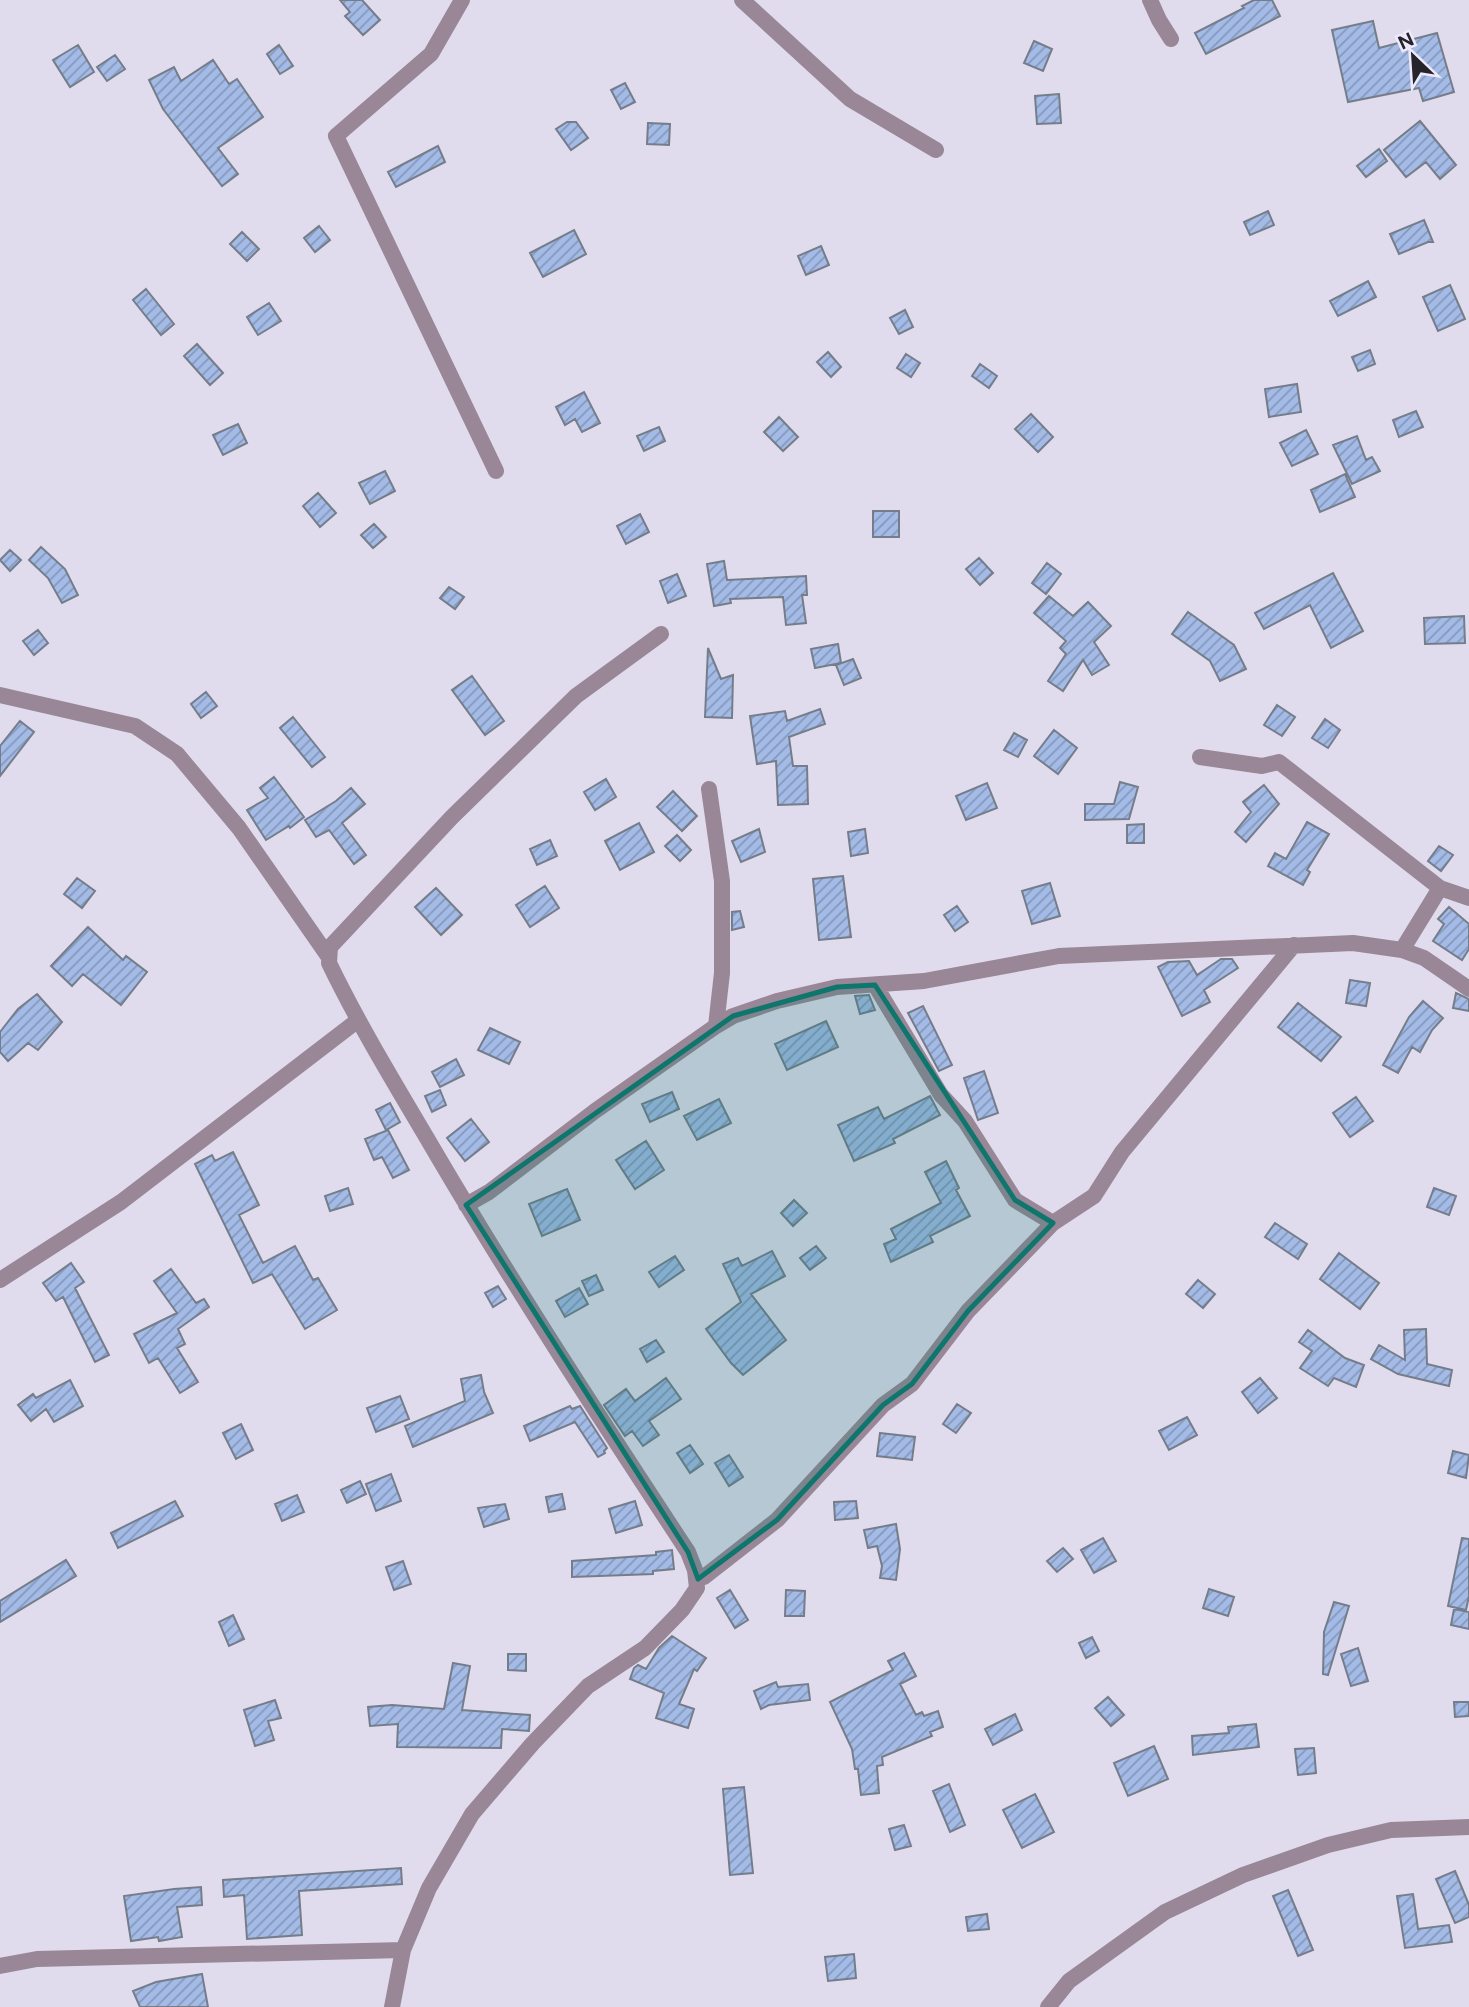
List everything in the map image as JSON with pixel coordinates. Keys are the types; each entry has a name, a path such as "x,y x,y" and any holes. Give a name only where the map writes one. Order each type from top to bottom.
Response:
{"street":[{"path":"462,0 431,54 336,136 496,471"},
{"path":"742,0 850,99 936,150"},
{"path":"1150,0 1171,39"},
{"path":"392,2007 403,1950 429,1888 472,1814 533,1743 588,1686 645,1648 682,1610 698,1588 698,1579 688,1552 538,1323 466,1205 357,1021 328,956 330,947 452,817 576,696 662,634"},
{"path":"0,695 135,726 177,754 239,828 328,956"},
{"path":"1199,757 1262,766 1279,762 1440,888 1469,898"},
{"path":"709,789 722,893 722,973 716,1026"},
{"path":"1402,950 1440,888"},
{"path":"466,1205 489,1192 595,1111 733,1016 777,1000 837,987 924,981 1059,956 1353,943 1402,950 1424,958 1469,989"},
{"path":"698,1579 777,1520 883,1405 912,1384 968,1311 1053,1223 1094,1196 1122,1152 1294,945"},
{"path":"875,985 941,1095 965,1121 1015,1200 1053,1223"},
{"path":"0,1280 121,1202 357,1021"},
{"path":"1048,2007 1069,1981 1165,1912 1243,1875 1328,1845 1391,1830 1469,1827"},
{"path":"0,1966 37,1959 403,1950"}],"highlighted area":[{"path":"875,985 1015,1200 1053,1223 968,1311 912,1384 883,1405 777,1520 698,1579 688,1552 466,1205 733,1016 837,987"}],"building":[{"path":"340,0 362,0 380,20 363,35 345,16 350,12"},
{"path":"1254,0 1272,0 1280,16 1206,54 1195,33 1244,8 1242,6"},
{"path":"1373,21 1379,48 1437,33 1454,92 1423,101 1419,88 1348,102 1332,30"},
{"path":"1034,41 1052,49 1043,71 1024,63"},
{"path":"78,45 94,72 70,87 53,60"},
{"path":"279,45 293,66 280,74 267,54"},
{"path":"115,55 125,69 107,81 97,67"},
{"path":"213,60 229,84 237,79 263,117 218,148 238,174 222,186 163,109 149,80 174,67 181,81"},
{"path":"625,83 635,102 621,109 611,90"},
{"path":"1059,94 1061,123 1037,124 1035,96"},
{"path":"1420,121 1456,165 1440,179 1426,162 1406,177 1384,150"},
{"path":"567,122 576,122 588,138 571,150 556,129"},
{"path":"648,123 670,124 669,145 647,144"},
{"path":"438,146 445,162 396,187 388,172"},
{"path":"1379,149 1387,161 1366,177 1357,166"},
{"path":"1268,211 1274,225 1250,235 1244,222"},
{"path":"1424,220 1433,242 1399,254 1390,234"},
{"path":"319,226 330,240 315,252 304,238"},
{"path":"574,230 586,254 543,277 530,253"},
{"path":"242,232 259,249 247,261 230,244"},
{"path":"821,246 829,265 806,275 798,256"},
{"path":"1368,281 1376,297 1338,316 1330,301"},
{"path":"1450,285 1465,319 1438,331 1423,297"},
{"path":"146,289 174,324 161,335 133,300"},
{"path":"269,303 281,321 258,335 247,317"},
{"path":"905,310 913,327 899,334 890,318"},
{"path":"197,344 223,373 210,385 184,356"},
{"path":"1370,350 1375,364 1358,371 1352,357"},
{"path":"828,352 841,367 831,377 817,362"},
{"path":"906,354 920,363 911,377 897,368"},
{"path":"980,364 997,376 989,388 972,376"},
{"path":"1297,384 1301,412 1269,417 1265,389"},
{"path":"584,392 600,423 582,432 575,419 565,425 556,407"},
{"path":"1416,411 1423,427 1399,437 1393,420"},
{"path":"1031,414 1053,437 1038,452 1015,429"},
{"path":"779,417 798,437 783,451 764,432"},
{"path":"238,424 247,443 223,455 213,435"},
{"path":"659,427 665,441 644,451 637,436"},
{"path":"1306,430 1318,454 1292,466 1280,443"},
{"path":"1357,436 1366,460 1372,457 1380,471 1352,484 1333,445"},
{"path":"385,471 395,491 370,504 359,483"},
{"path":"1345,474 1355,497 1320,512 1311,490"},
{"path":"318,493 336,513 320,527 303,506"},
{"path":"873,511 899,511 899,537 873,537"},
{"path":"640,514 649,532 626,544 617,526"},
{"path":"374,524 386,537 373,548 361,535"},
{"path":"41,547 65,569 78,595 62,603 48,578 29,560"},
{"path":"10,550 21,560 10,571 0,560"},
{"path":"979,558 993,573 980,585 966,569"},
{"path":"724,561 727,580 806,576 807,595 802,595 806,623 786,625 783,597 730,599 731,603 714,606 707,564"},
{"path":"1047,563 1061,574 1046,594 1032,583"},
{"path":"1333,573 1363,631 1331,648 1310,605 1264,629 1255,613"},
{"path":"677,574 686,596 668,603 660,581"},
{"path":"449,587 464,597 455,609 440,598"},
{"path":"1049,596 1073,616 1088,602 1111,626 1094,642 1109,665 1092,675 1083,660 1063,691 1048,681 1066,654 1060,648 1066,641 1034,613"},
{"path":"1188,612 1234,645 1246,669 1220,681 1210,661 1172,634"},
{"path":"1464,616 1465,643 1425,644 1424,618"},
{"path":"38,630 48,643 34,655 23,641"},
{"path":"838,644 841,663 815,668 811,649"},
{"path":"708,648 721,679 733,675 732,718 705,717"},
{"path":"853,659 861,678 844,685 836,665"},
{"path":"472,676 504,721 485,735 452,690"},
{"path":"206,692 217,706 201,718 191,704"},
{"path":"1277,705 1295,717 1282,736 1264,725"},
{"path":"820,709 825,724 789,737 793,766 807,766 808,804 778,805 776,761 757,764 750,716 785,711 787,721"},
{"path":"293,717 325,757 312,767 280,728"},
{"path":"1325,719 1340,730 1328,748 1312,738"},
{"path":"20,721 34,732 0,776 0,746"},
{"path":"1054,730 1077,748 1058,774 1034,756"},
{"path":"1014,733 1027,740 1018,757 1004,750"},
{"path":"274,777 304,817 290,828 289,826 266,840 247,810 268,798 260,788"},
{"path":"606,779 616,797 595,810 584,792"},
{"path":"1120,782 1138,787 1129,819 1085,820 1085,804 1114,804"},
{"path":"987,783 997,808 966,820 956,796"},
{"path":"1264,785 1279,804 1246,842 1235,832 1251,812 1243,802"},
{"path":"351,788 365,804 342,823 366,855 354,864 329,830 316,837 305,820 336,801"},
{"path":"673,791 697,816 682,831 657,807"},
{"path":"1307,822 1329,834 1307,870 1310,872 1303,885 1268,866 1275,853 1286,859"},
{"path":"639,823 654,852 620,870 605,841"},
{"path":"1144,824 1144,843 1127,843 1127,825"},
{"path":"759,829 765,852 741,862 732,841"},
{"path":"865,829 868,853 851,856 848,832"},
{"path":"677,835 691,850 680,861 665,846"},
{"path":"550,840 557,856 537,865 530,849"},
{"path":"1439,846 1453,855 1441,871 1428,861"},
{"path":"843,876 851,937 819,940 813,879"},
{"path":"77,878 95,891 82,908 64,894"},
{"path":"1050,883 1060,916 1032,924 1022,891"},
{"path":"545,886 559,908 530,927 516,905"},
{"path":"436,888 462,915 441,935 415,907"},
{"path":"957,906 968,922 955,931 944,915"},
{"path":"1449,907 1469,924 1469,949 1462,960 1433,941 1444,924 1438,919"},
{"path":"740,911 744,927 732,930 732,912"},
{"path":"88,927 123,960 126,956 147,972 121,1005 83,974 72,986 51,966"},
{"path":"1221,959 1232,959 1238,968 1204,990 1210,1002 1182,1016 1158,967 1168,962 1189,961 1197,975"},
{"path":"1350,980 1370,983 1366,1006 1346,1003"},
{"path":"1456,993 1469,999 1469,1011 1453,1008"},
{"path":"37,994 62,1022 38,1050 28,1043 8,1061 0,1052 0,1032 18,1009"},
{"path":"869,995 875,1010 860,1014 855,996"},
{"path":"1423,1001 1443,1018 1432,1030 1420,1052 1412,1047 1398,1073 1383,1065 1409,1017"},
{"path":"1298,1003 1341,1037 1321,1061 1278,1027"},
{"path":"923,1006 952,1065 939,1071 908,1013"},
{"path":"826,1021 838,1047 787,1070 775,1044"},
{"path":"490,1028 520,1042 509,1064 478,1050"},
{"path":"456,1059 464,1075 440,1087 432,1072"},
{"path":"984,1071 998,1113 978,1120 964,1078"},
{"path":"440,1090 446,1105 432,1112 425,1096"},
{"path":"672,1092 679,1109 650,1122 642,1104"},
{"path":"930,1096 940,1115 893,1139 895,1143 854,1161 838,1125 878,1107 884,1119"},
{"path":"1356,1097 1373,1121 1350,1137 1333,1113"},
{"path":"719,1099 731,1123 697,1140 684,1116"},
{"path":"390,1103 400,1122 386,1130 376,1110"},
{"path":"471,1119 489,1142 465,1161 447,1138"},
{"path":"388,1130 409,1170 393,1178 382,1157 374,1160 365,1139"},
{"path":"646,1141 664,1170 635,1189 616,1160"},
{"path":"233,1152 259,1205 239,1215 263,1263 295,1246 313,1280 318,1278 337,1310 305,1329 272,1274 253,1283 195,1164 212,1155 215,1161"},
{"path":"946,1161 959,1188 956,1190 970,1216 930,1236 933,1242 891,1262 884,1244 896,1239 891,1229 941,1203 925,1172"},
{"path":"348,1188 353,1204 330,1211 325,1196"},
{"path":"1434,1188 1456,1196 1449,1215 1427,1207"},
{"path":"567,1189 580,1220 542,1236 529,1204"},
{"path":"794,1200 807,1213 793,1226 781,1213"},
{"path":"1275,1223 1307,1244 1298,1259 1265,1237"},
{"path":"816,1246 826,1258 810,1270 800,1258"},
{"path":"772,1251 785,1276 751,1294 786,1340 743,1375 706,1329 741,1302 723,1264 738,1258 742,1266"},
{"path":"1339,1253 1379,1283 1360,1309 1320,1279"},
{"path":"675,1256 684,1270 659,1287 649,1272"},
{"path":"71,1263 84,1282 75,1288 109,1355 95,1362 63,1297 56,1301 43,1283"},
{"path":"171,1269 196,1303 204,1299 209,1307 178,1329 185,1344 177,1348 198,1382 180,1393 158,1358 149,1363 134,1334 177,1313 154,1281"},
{"path":"596,1275 603,1290 589,1296 582,1281"},
{"path":"1198,1280 1215,1294 1203,1308 1186,1294"},
{"path":"498,1286 506,1299 493,1307 485,1293"},
{"path":"579,1288 588,1304 565,1317 556,1301"},
{"path":"1426,1329 1427,1364 1452,1370 1449,1386 1398,1374 1371,1359 1379,1345 1405,1360 1404,1330"},
{"path":"1308,1330 1345,1358 1364,1365 1356,1387 1334,1378 1328,1386 1300,1368 1312,1351 1299,1342"},
{"path":"656,1340 664,1352 647,1362 640,1349"},
{"path":"481,1375 484,1392 493,1413 413,1447 405,1426 465,1401 461,1379"},
{"path":"666,1378 681,1399 649,1421 659,1435 643,1446 632,1431 625,1436 604,1405 626,1389 635,1401"},
{"path":"1260,1378 1277,1398 1258,1413 1242,1392"},
{"path":"70,1380 83,1406 54,1422 46,1409 31,1421 18,1405 33,1394 36,1398"},
{"path":"400,1396 409,1419 376,1432 367,1408"},
{"path":"957,1404 971,1413 956,1433 943,1424"},
{"path":"570,1406 572,1409 580,1406 607,1448 605,1453 598,1457 575,1422 530,1441 524,1426"},
{"path":"1187,1417 1197,1435 1169,1450 1159,1431"},
{"path":"241,1424 253,1450 236,1459 223,1433"},
{"path":"880,1433 915,1437 912,1460 877,1456"},
{"path":"690,1445 703,1464 690,1473 677,1453"},
{"path":"1453,1451 1469,1455 1466,1478 1448,1473"},
{"path":"729,1455 743,1477 729,1486 715,1463"},
{"path":"391,1474 401,1501 376,1511 366,1484"},
{"path":"360,1481 366,1494 347,1503 341,1490"},
{"path":"562,1494 565,1509 549,1512 546,1497"},
{"path":"297,1495 304,1512 282,1521 275,1504"},
{"path":"175,1501 183,1516 118,1548 111,1533"},
{"path":"635,1501 642,1525 616,1533 609,1509"},
{"path":"856,1501 858,1518 835,1520 834,1502"},
{"path":"505,1504 509,1519 484,1527 478,1508"},
{"path":"896,1524 900,1549 896,1580 880,1578 882,1566 877,1546 868,1548 864,1530"},
{"path":"1103,1538 1116,1561 1094,1573 1081,1550"},
{"path":"1462,1538 1469,1539 1469,1596 1466,1610 1448,1606"},
{"path":"1063,1548 1073,1559 1057,1572 1047,1561"},
{"path":"672,1550 674,1569 653,1571 653,1574 572,1577 572,1561 656,1555 656,1552"},
{"path":"66,1560 76,1576 0,1622 0,1601"},
{"path":"403,1561 411,1584 394,1590 386,1567"},
{"path":"1209,1589 1234,1597 1228,1616 1203,1608"},
{"path":"730,1590 748,1620 735,1628 717,1598"},
{"path":"786,1590 805,1591 804,1616 785,1616"},
{"path":"1334,1602 1349,1606 1328,1675 1323,1674 1324,1632"},
{"path":"1454,1609 1469,1612 1469,1629 1451,1625"},
{"path":"233,1615 244,1639 229,1646 219,1622"},
{"path":"672,1636 706,1658 697,1671 694,1669 679,1704 694,1709 688,1728 656,1718 664,1693 630,1679 634,1668 638,1665 646,1669 659,1648"},
{"path":"1092,1637 1099,1651 1086,1658 1079,1643"},
{"path":"1358,1648 1368,1681 1351,1686 1341,1654"},
{"path":"904,1653 916,1676 900,1684 916,1715 922,1712 924,1716 938,1711 943,1727 930,1732 932,1736 882,1757 883,1765 877,1766 879,1793 861,1795 852,1749 830,1702 893,1670 888,1661"},
{"path":"508,1654 526,1654 526,1671 508,1670"},
{"path":"453,1663 470,1666 462,1710 530,1715 529,1731 502,1729 501,1748 397,1747 398,1724 370,1726 368,1707 392,1705 444,1709"},
{"path":"776,1682 778,1687 808,1684 810,1700 769,1705 761,1709 754,1691"},
{"path":"1108,1697 1124,1715 1111,1726 1095,1708"},
{"path":"275,1700 281,1718 268,1721 274,1740 255,1746 244,1710"},
{"path":"1454,1702 1469,1702 1469,1716 1455,1717"},
{"path":"1015,1714 1022,1730 993,1745 985,1729"},
{"path":"1256,1724 1259,1747 1193,1755 1192,1736 1229,1733 1228,1727"},
{"path":"1154,1746 1168,1779 1128,1796 1114,1763"},
{"path":"1314,1748 1316,1773 1298,1775 1295,1749"},
{"path":"949,1784 965,1825 950,1832 933,1791"},
{"path":"744,1787 753,1873 730,1875 723,1789"},
{"path":"1035,1794 1054,1832 1022,1848 1003,1810"},
{"path":"904,1825 911,1846 895,1850 889,1829"},
{"path":"401,1868 402,1884 299,1891 302,1935 247,1939 244,1895 224,1897 223,1880"},
{"path":"1455,1871 1469,1905 1469,1917 1455,1923 1436,1879"},
{"path":"201,1887 202,1905 177,1907 182,1937 159,1941 158,1937 131,1941 124,1896"},
{"path":"1288,1890 1313,1950 1298,1956 1273,1896"},
{"path":"1413,1894 1418,1929 1449,1925 1452,1942 1405,1948 1397,1896"},
{"path":"987,1914 989,1929 968,1931 966,1917"},
{"path":"854,1954 856,1978 828,1981 825,1957"},
{"path":"202,1974 208,2007 140,2007 133,1991 156,1982"}]}
